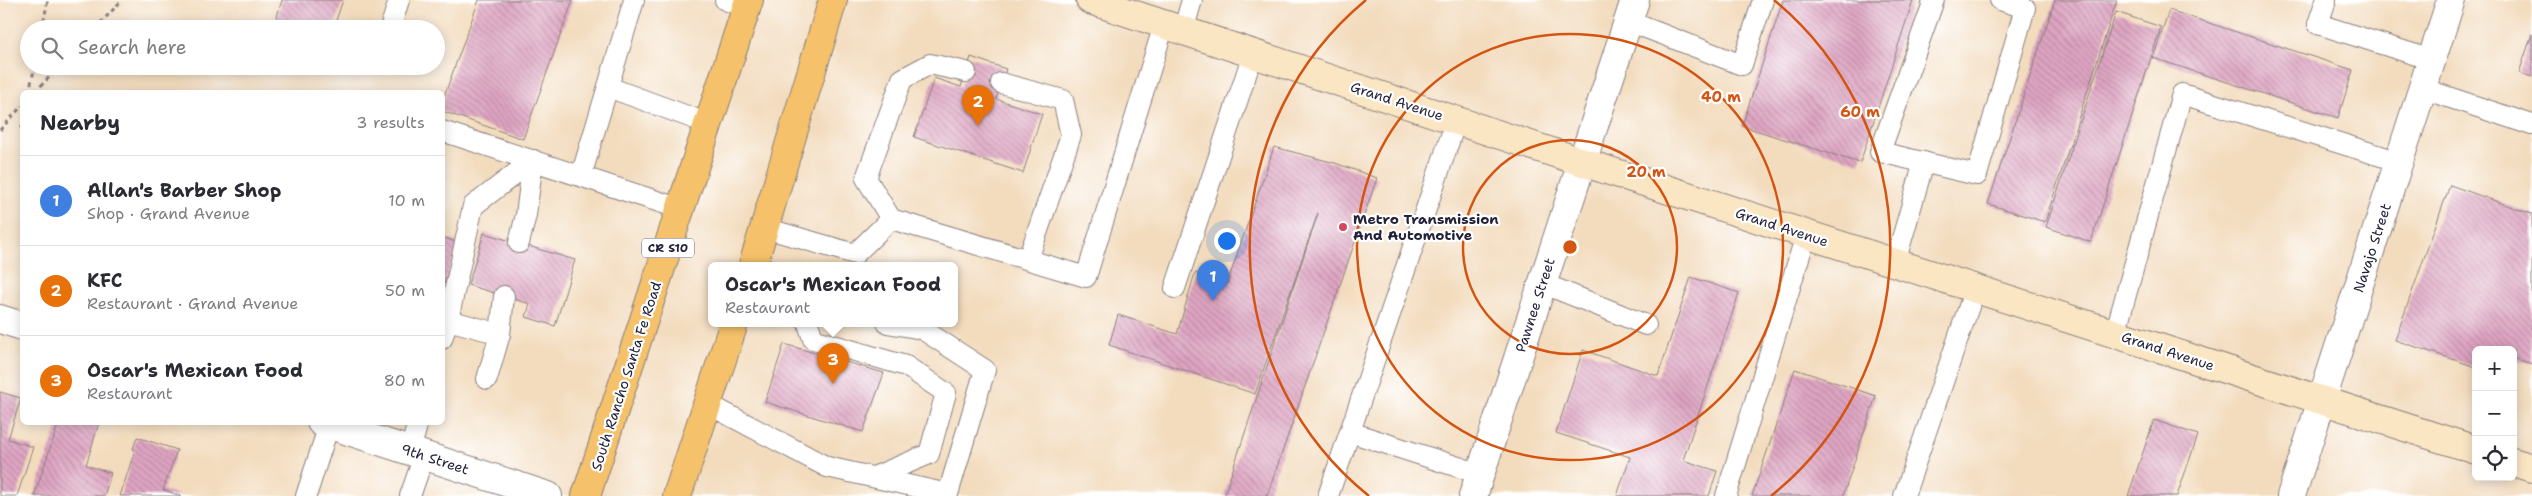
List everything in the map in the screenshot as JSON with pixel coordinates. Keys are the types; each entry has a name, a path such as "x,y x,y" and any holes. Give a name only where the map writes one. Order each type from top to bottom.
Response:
{"main road":[{"path":"754,262 833,0"},
{"name":"Grand Avenue","path":"1090,0 1806,235 2472,449"},
{"name":"South Rancho Santa Fe Road","path":"586,496 709,124 740,3"},
{"path":"677,496 733,327"},
{"path":"2517,463 2532,468"}],"street":[{"name":"Navajo Street","path":"2291,496 2424,89 2451,0"},
{"name":"Pawnee Street","path":"1476,485 1632,10"},
{"path":"0,319 20,325"},
{"name":"9th Street","path":"328,425 548,496"}],"lane":[{"path":"393,20 399,0"},
{"path":"581,176 634,0"},
{"path":"966,72 930,64 902,79 866,178 891,219 1086,277 1174,28 1192,0"},
{"path":"1632,10 1742,65 1764,0"},
{"path":"1934,0 1880,152 1977,175 2025,8 2000,0"},
{"path":"2326,0 2318,24 2432,60"},
{"path":"1176,288 1253,54"},
{"path":"1001,83 1063,100 1071,135 1028,259"},
{"path":"608,88 709,124"},
{"path":"2424,89 2532,124"},
{"path":"2115,334 2182,94 2400,162"},
{"path":"1328,496 1456,121"},
{"path":"445,132 681,208"},
{"path":"519,244 526,215 533,160"},
{"path":"500,334 445,319 472,206 533,160"},
{"path":"1895,263 1924,162"},
{"path":"765,228 855,254 891,219"},
{"path":"1726,496 1806,235"},
{"path":"1542,283 1646,324"},
{"path":"1904,496 1975,289"},
{"path":"487,379 500,334 504,296"},
{"path":"809,327 813,339 906,366 946,393 929,454 874,477"},
{"path":"708,404 826,467 948,494 985,370 922,328 915,327"},
{"path":"306,496 325,425"},
{"path":"410,496 417,453 418,425"},
{"path":"1350,432 1476,485"}],"path":[{"path":"44,20 48,0"},
{"path":"103,20 122,0"},
{"path":"29,90 32,75"},
{"path":"37,90 51,75"},
{"path":"0,130 20,108"}],"building":[{"path":"282,0 343,0 336,20 276,20"},
{"path":"479,0 573,0 523,139 445,112 445,94"},
{"path":"1783,0 1913,0 1860,163 1742,126"},
{"path":"2055,0 2117,0 2045,222 1988,204"},
{"path":"2169,10 2353,70 2338,118 2153,58"},
{"path":"2116,12 2161,27 2091,242 2046,227"},
{"path":"2532,34 2532,77 2519,73"},
{"path":"971,57 1006,69 996,99 1042,114 1023,173 914,137 934,78 961,87"},
{"path":"1274,147 1335,163 1377,178 1267,496 1224,496 1318,213 1255,394 1109,345 1118,315 1177,334 1195,273 1227,284"},
{"path":"2450,185 2532,214 2532,364 2517,359 2517,346 2472,346 2472,366 2395,340"},
{"path":"484,233 575,260 555,326 526,317 530,304 468,285"},
{"path":"445,238 459,243 445,281"},
{"path":"1691,277 1739,293 1683,460 1717,471 1709,496 1617,496 1630,457 1556,433 1583,350 1658,376"},
{"path":"784,344 884,373 863,432 765,402"},
{"path":"1795,369 1876,396 1843,496 1752,496"},
{"path":"0,392 20,398 8,439 33,447 17,496 0,496"},
{"path":"2154,420 2198,435 2177,496 2128,496"},
{"path":"58,425 98,425 86,465 111,473 104,496 34,496"},
{"path":"137,437 177,450 163,490 182,496 120,496 135,450 133,449"}],"place":[{"name":"KFC","path":"978,126"},
{"name":"Metro Transmission And Automotive","path":"1343,227"},
{"name":"Allan's Barber Shop","path":"1213,301"},
{"name":"Oscar's Mexican Food","path":"833,384"}]}
